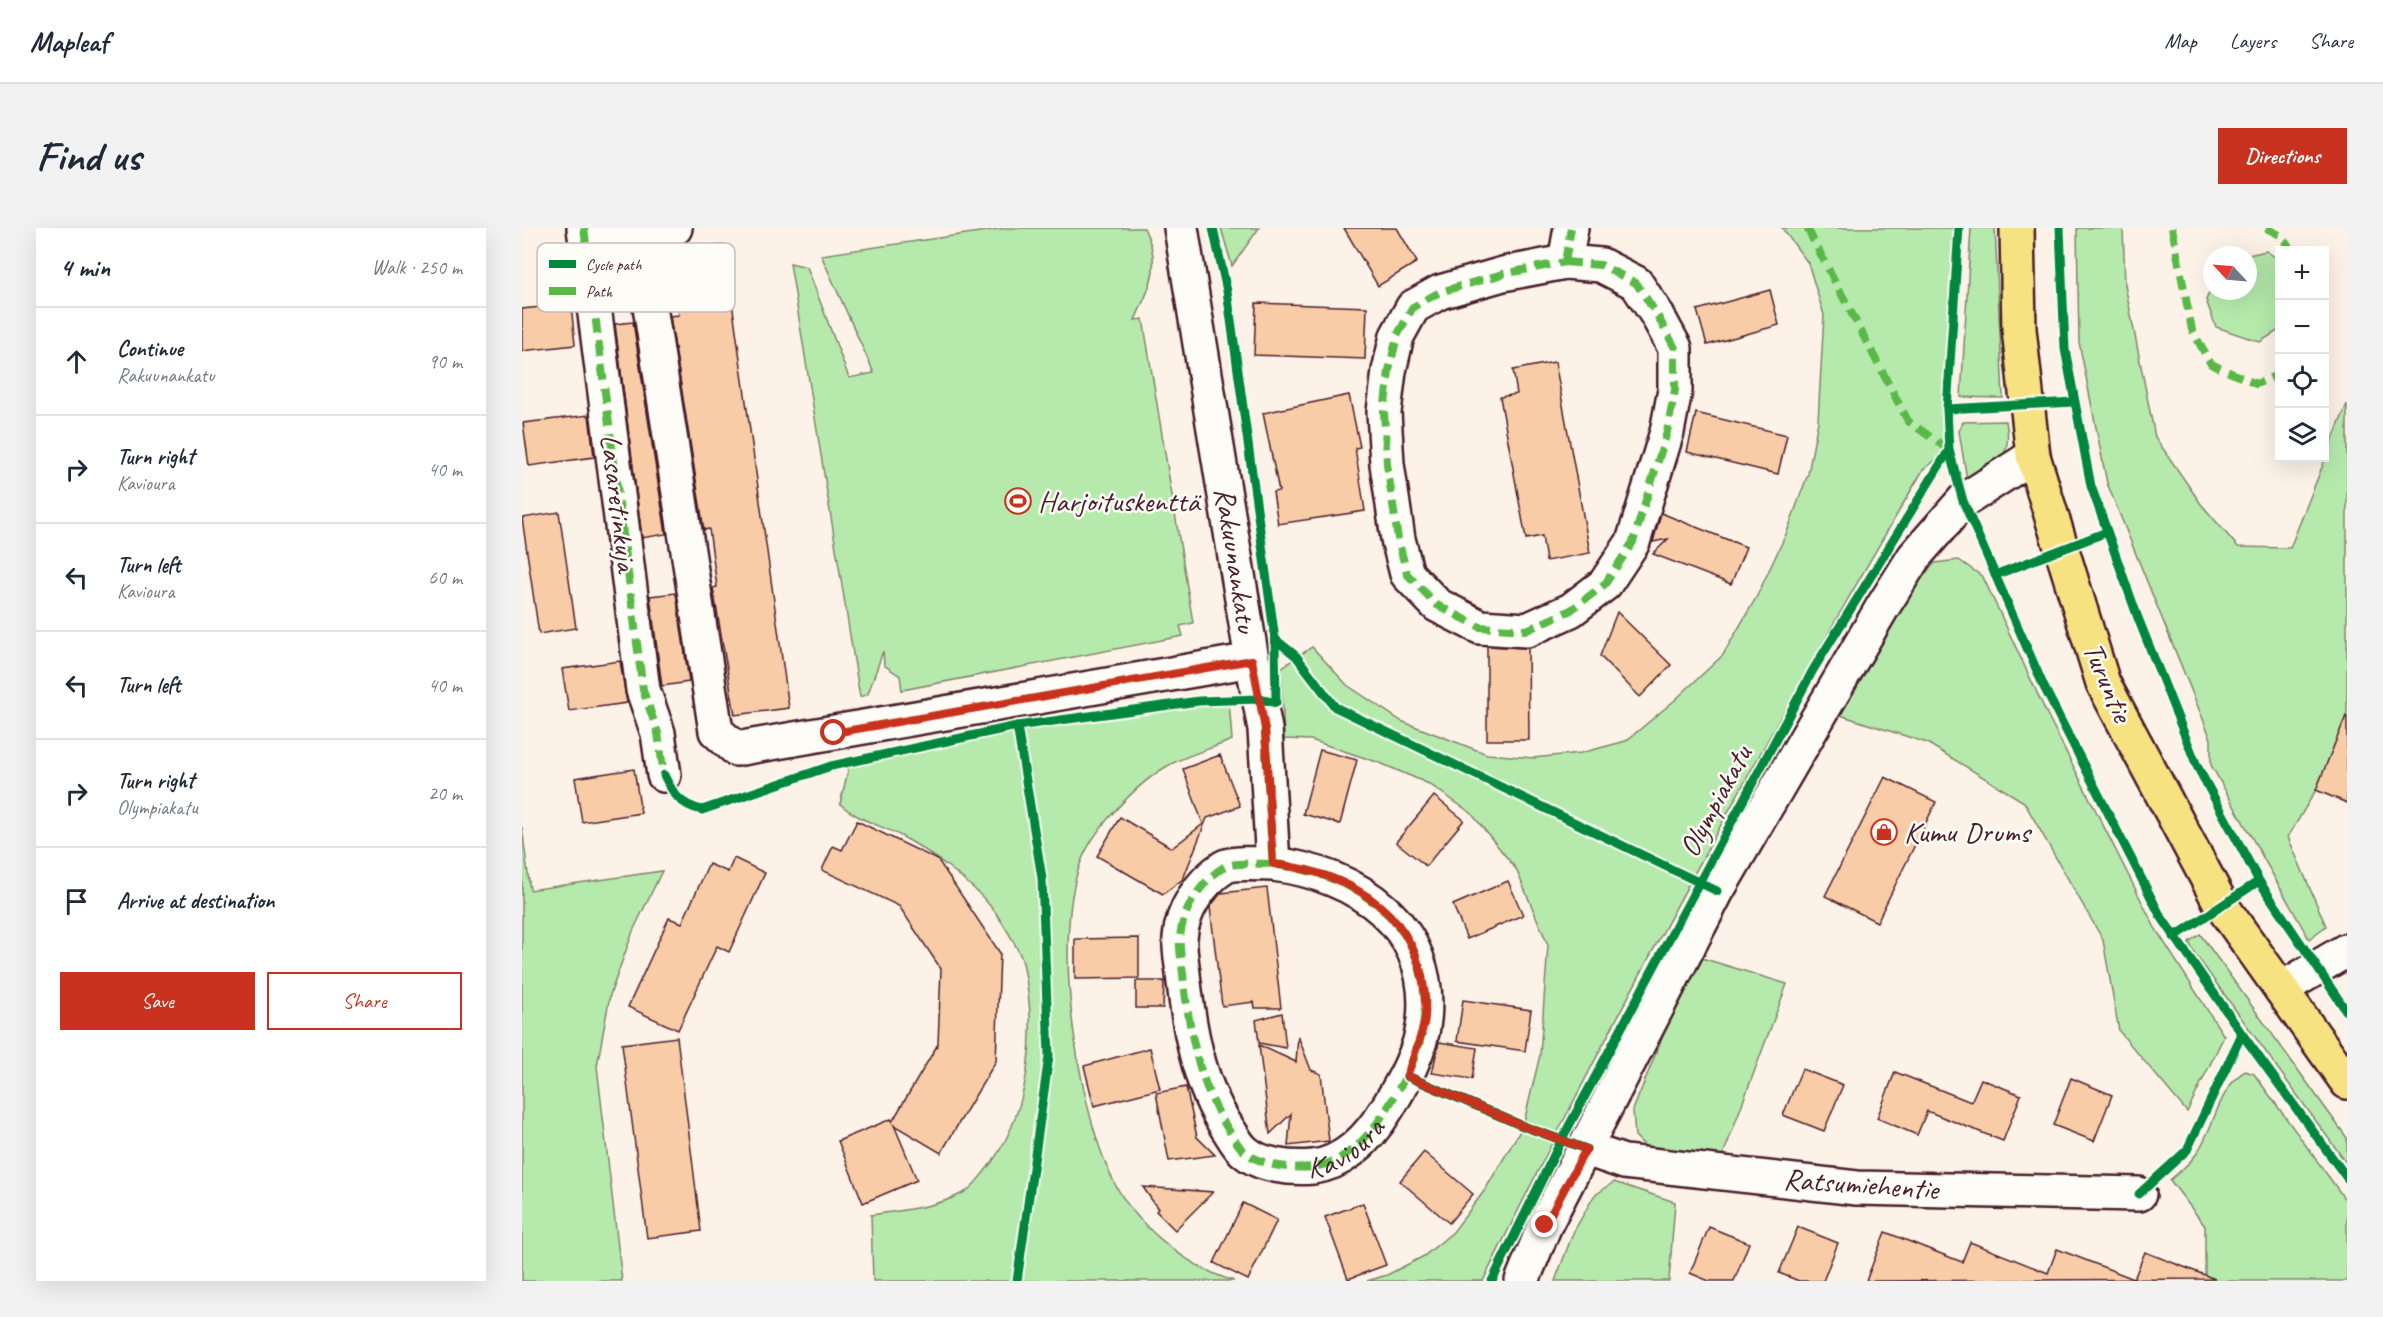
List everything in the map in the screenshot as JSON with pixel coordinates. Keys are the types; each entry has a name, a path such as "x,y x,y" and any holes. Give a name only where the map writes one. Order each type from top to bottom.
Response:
{"main road":[{"name":"Turuntie","path":"2016,228 2019,329 2033,456 2103,683 2202,872 2223,906 2347,1082"}],"street":[{"path":"585,234 643,232 675,228"},
{"name":"Rakuunankatu","path":"651,312 716,731 736,749 1252,660 1181,228"},
{"path":"1565,262 1570,228"},
{"name":"Rakuunankatu","path":"643,232 644,243"},
{"path":"1565,262 1601,265 1636,283 1656,313 1675,348 1676,390 1667,432 1633,542 1605,584 1571,610 1527,630 1480,627 1437,605 1407,574 1398,539 1387,465 1384,412 1395,345 1413,307 1440,291 1503,274 1565,262"},
{"name":"Lasaretinkuja","path":"595,312 643,690 658,734 664,775"},
{"name":"Olympiakatu","path":"1522,1281 1545,1225 1717,891 1904,574 1941,524 1963,501 2033,456"},
{"path":"1252,660 1265,729 1273,864"},
{"name":"Kavioura","path":"1273,864 1298,867 1345,883 1376,901 1395,918 1408,939 1420,968 1425,996 1424,1022 1407,1076 1377,1124 1356,1146 1331,1163 1311,1167 1264,1162 1242,1150 1212,1105 1189,1028 1180,939 1188,906 1202,886 1225,866 1273,864"},
{"path":"2281,989 2347,950"},
{"name":"Ratsumiehentie","path":"1586,1149 1624,1162 1857,1188 2139,1194"}],"green space":[{"name":"Harjoituskenttä","path":"1007,228 1144,228 1153,253 1152,275 1135,320 1143,319 1193,623 1180,626 1183,636 902,690 900,676 884,665 883,651 868,694 860,697 790,263 807,267 849,378 874,373 821,255"},
{"path":"1221,228 1259,228 1232,266"},
{"path":"1782,228 1959,228 1947,409 1949,450 1923,470 1751,770 1587,1075 1483,1281 1367,1281 1387,1275 1424,1256 1453,1232 1485,1190 1523,1126 1540,1055 1548,945 1516,869 1471,813 1429,784 1380,763 1311,740 1284,739 1281,668 1312,647 1347,685 1401,721 1487,754 1533,758 1581,753 1626,741 1675,700 1723,655 1756,598 1787,532 1808,474 1818,421 1824,315 1808,263"},
{"path":"1971,228 1995,228 2003,398 1961,397"},
{"path":"2077,228 2123,228 2125,285 2155,437 2201,504 2238,547 2290,548 2324,462 2329,462 2329,449 2347,404 2347,714 2316,790 2288,837 2326,926 2309,939 2211,765 2211,739 2107,483 2079,342"},
{"path":"2266,251 2275,257 2275,333 2260,342 2216,327 2206,300 2257,300 2257,253"},
{"path":"2006,421 2007,443 2002,458 1974,485 1967,480 1959,431 1963,422"},
{"path":"1959,560 1983,577 2046,712 2155,928 2224,1036 2187,1112 2119,1031 2103,940 2024,802 1927,743 1834,713 1920,580 1935,563"},
{"path":"1199,701 1229,701 1232,740 1180,760 1161,770 1134,791 1098,831 1083,857 1073,889 1068,972 1072,1018 1088,1108 1099,1146 1121,1195 1147,1227 1180,1254 1234,1281 873,1281 871,1215 929,1205 963,1193 975,1183 1000,1149 1021,1099 1030,1044 1030,1016 1028,989 1021,957 1005,926 992,908 962,878 927,851 903,837 862,819 840,804 850,762 1017,726"},
{"path":"522,827 530,890 662,871 633,931 610,995 597,1066 622,1281 522,1281"},
{"path":"2200,934 2347,1138 2347,1164 2195,954 2189,942"},
{"path":"1695,956 1787,984 1722,1158 1648,1149 1635,1136 1633,1110"},
{"path":"2245,1071 2254,1074 2347,1202 2347,1281 2205,1281 2205,1226 2170,1180 2201,1147 2228,1089"},
{"path":"1614,1182 1675,1202 1669,1281 1555,1281 1573,1233 1594,1196"}],"building":[{"path":"1344,228 1397,228 1417,262 1378,286"},
{"path":"1770,290 1779,325 1707,345 1697,310"},
{"path":"1256,303 1367,307 1365,359 1254,355"},
{"path":"537,307 537,312 572,312 575,345 522,351 522,309"},
{"path":"679,312 733,312 789,708 735,715 713,588 717,587 709,529 704,530 670,316 679,315"},
{"path":"633,322 666,534 642,538 615,324"},
{"path":"1555,362 1590,553 1546,561 1542,536 1526,539 1500,397 1517,394 1513,370"},
{"path":"1349,395 1360,447 1355,448 1365,511 1278,524 1273,492 1279,491 1263,413"},
{"path":"1696,413 1787,435 1778,474 1687,452"},
{"path":"589,415 594,457 529,466 523,423"},
{"path":"559,512 576,628 539,634 522,518"},
{"path":"1661,513 1746,547 1731,584 1653,554 1668,539 1653,542"},
{"path":"676,593 689,682 662,686 650,596"},
{"path":"1617,612 1671,665 1640,697 1600,656"},
{"path":"1487,646 1528,648 1529,740 1487,740"},
{"path":"620,661 627,703 569,711 562,669"},
{"path":"2347,717 2347,803 2316,790"},
{"path":"1320,750 1357,760 1340,824 1303,814"},
{"path":"1220,755 1240,806 1207,818 1183,879 1163,894 1097,856 1120,817 1172,848 1203,824 1183,769"},
{"path":"634,769 641,813 582,822 575,778"},
{"path":"1885,777 1936,802 1877,922 1825,896"},
{"path":"1434,796 1464,820 1426,866 1396,842"},
{"path":"857,821 938,860 1000,953 996,1061 941,1153 894,1125 917,1180 863,1203 838,1141 891,1119 892,1122 938,1044 941,969 899,906 822,870 833,846 842,850"},
{"path":"734,858 765,873 729,952 717,946 678,1030 628,1007 669,918 682,923 709,864 728,872"},
{"path":"1508,881 1523,915 1467,939 1453,905"},
{"path":"1267,888 1281,1008 1255,1008 1254,1002 1222,1006 1210,907 1221,893"},
{"path":"1139,938 1139,978 1075,979 1075,939"},
{"path":"1136,981 1164,981 1163,1008 1136,1008"},
{"path":"1463,1000 1531,1010 1525,1051 1457,1041"},
{"path":"1282,1013 1286,1048 1259,1043 1256,1020"},
{"path":"1298,1036 1311,1070 1321,1074 1329,1141 1288,1146 1291,1114 1270,1134 1259,1045 1296,1062"},
{"path":"677,1037 701,1231 647,1238 622,1044"},
{"path":"1439,1042 1477,1048 1472,1079 1432,1073"},
{"path":"1150,1048 1160,1089 1094,1106 1084,1066"},
{"path":"1802,1069 1843,1085 1824,1131 1783,1115"},
{"path":"1895,1072 1971,1102 1981,1079 2021,1095 2003,1141 1927,1111 1917,1135 1877,1118"},
{"path":"2071,1078 2112,1095 2094,1141 2053,1125"},
{"path":"1186,1087 1197,1137 1215,1155 1169,1161 1156,1093"},
{"path":"1424,1152 1473,1194 1449,1223 1400,1181"},
{"path":"1143,1187 1213,1192 1175,1230 1156,1211 1158,1209"},
{"path":"1243,1203 1277,1220 1248,1280 1214,1263"},
{"path":"1363,1203 1386,1265 1348,1279 1325,1217"},
{"path":"1709,1227 1749,1243 1734,1281 1709,1281 1690,1273"},
{"path":"1798,1227 1838,1243 1823,1281 1799,1281 1779,1273"},
{"path":"1885,1232 1962,1262 1970,1242 2048,1273 2057,1249 2134,1279 2145,1252 2215,1279 1866,1281"}],"marked path":[{"path":"584,228 586,243"},
{"path":"1565,262 1571,228"},
{"path":"1807,228 1908,421 1949,450"},
{"path":"2172,228 2192,330 2211,364 2256,384 2275,376"},
{"path":"2266,228 2280,235 2288,246"},
{"path":"1565,262 1601,265 1636,283 1656,313 1675,348 1675,390 1667,432 1633,542 1605,584 1571,610 1527,630 1480,627 1437,605 1407,574 1398,539 1387,464 1384,412 1389,371 1397,336 1413,307 1440,292 1503,274 1565,262"},
{"path":"595,312 643,690 658,733 664,775"},
{"path":"1265,729 1273,864 1228,865 1215,873 1200,889 1188,908 1181,928 1180,947 1188,1015 1196,1054 1209,1093 1228,1129 1242,1149 1258,1160 1286,1167 1313,1167 1347,1154 1374,1128 1388,1107 1416,1054 1424,1020 1424,987 1416,957 1403,932 1384,910 1360,893 1333,879 1273,864"}],"cycle path":[{"path":"664,775 678,798 702,810 831,766 1017,726 1199,701 1260,699 1276,703 1275,639 1227,291 1213,228"},
{"path":"1959,228 1947,409 1949,450 1963,501 2044,687 2160,915 2242,1034 2347,1178"},
{"path":"2060,228 2065,349 2091,486 2138,618 2197,766 2259,881 2347,1012"},
{"path":"1947,409 2074,402"},
{"path":"1492,1281 1562,1139 1813,670 1949,450"},
{"path":"1995,575 2107,532"},
{"path":"1275,639 1296,656 1335,707 1717,891"},
{"path":"1017,726 1042,878 1049,1056 1017,1281"},
{"path":"2174,937 2259,881"},
{"path":"2139,1194 2187,1150 2242,1034"},
{"path":"1407,1076 1523,1126 1586,1149"}],"place":[{"name":"Harjoituskenttä","path":"1018,501"},
{"name":"Kumu Drums","path":"1884,832"}],"route":[{"path":"834,733 1252,660 1265,729 1273,864 1298,867 1345,883 1376,901 1395,918 1408,939 1420,968 1425,996 1424,1022 1407,1076 1523,1126 1586,1149 1545,1225"}]}
